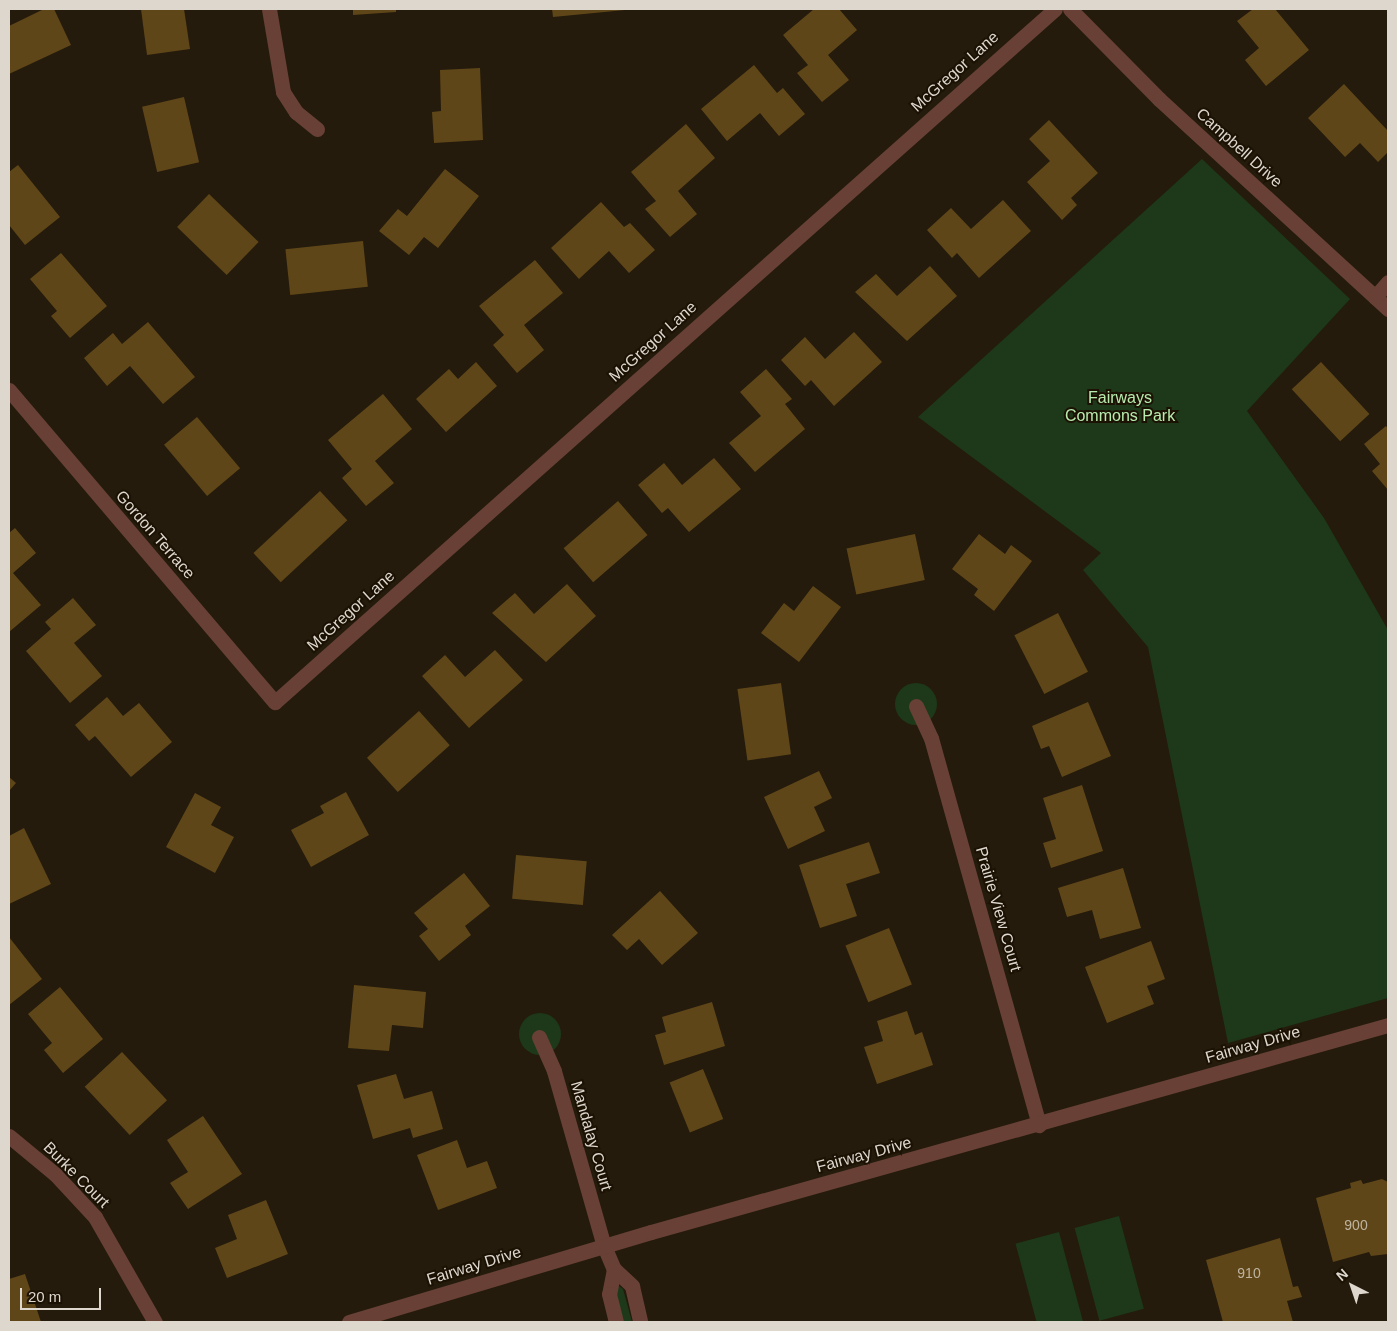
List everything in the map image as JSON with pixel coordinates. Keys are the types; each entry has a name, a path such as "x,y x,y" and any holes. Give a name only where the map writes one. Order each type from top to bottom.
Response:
{"street":[{"path":"269,9 283,92 296,112 317,129"},
{"name":"McGregor Lane","path":"275,702 1055,9"},
{"name":"Campbell Drive","path":"1070,9 1159,99 1388,310"},
{"path":"1375,297 1388,282"},
{"name":"Gordon Terrace","path":"9,390 275,702"},
{"name":"Prairie View Court","path":"916,706 931,738 1039,1125"},
{"name":"Fairway Drive","path":"349,1322 604,1246 1039,1125 1388,1025"},
{"name":"Mandalay Court","path":"540,1037 554,1071 604,1246 614,1269"},
{"name":"Burke Court","path":"9,1136 55,1174 95,1217 155,1322"},
{"path":"614,1269 609,1294 616,1322"},
{"path":"614,1269 632,1286 640,1322"}],"green space":[{"name":"Fairways Commons Park","path":"1202,159 1350,299 1247,411 1324,518 1388,630 1388,998 1228,1043 1148,647 1083,570 1101,553 918,417"},
{"path":"912,683 920,683 931,689 937,704 931,719 920,725 912,725 901,719 895,708 895,700 901,689"},
{"path":"540,1013 555,1019 561,1034 555,1049 540,1055 525,1049 519,1034 525,1019"},
{"path":"1119,1216 1144,1309 1099,1321 1075,1228"},
{"path":"1059,1232 1083,1322 1037,1322 1016,1244"},
{"path":"619,1286 623,1289 632,1322 623,1322 616,1291"}],"building":[{"path":"44,9 54,9 71,45 9,74 9,26"},
{"path":"141,9 184,9 190,49 147,55"},
{"path":"353,9 396,9 396,12 353,15"},
{"path":"552,9 625,9 625,10 553,17"},
{"path":"814,9 839,9 857,30 828,55 849,80 822,102 797,73 808,65 783,35"},
{"path":"1253,9 1275,9 1309,50 1266,86 1245,60 1259,48 1237,21"},
{"path":"754,65 777,93 783,88 805,114 779,136 760,113 727,141 701,109"},
{"path":"480,68 483,140 434,143 432,112 441,111 440,70"},
{"path":"1344,84 1388,131 1388,152 1378,162 1360,143 1345,157 1308,118"},
{"path":"184,97 199,162 157,172 142,107"},
{"path":"1049,120 1098,173 1071,198 1077,205 1062,220 1027,182 1050,161 1029,139"},
{"path":"686,124 715,158 678,191 697,214 670,237 645,209 656,201 631,172"},
{"path":"18,165 60,217 25,245 9,225 9,172"},
{"path":"445,169 479,196 438,248 424,237 409,255 379,231 398,209 407,216"},
{"path":"209,194 259,242 227,275 177,227"},
{"path":"1003,200 1031,231 979,278 957,253 952,258 927,230 951,208 971,229"},
{"path":"601,202 624,227 630,223 655,250 629,273 609,251 579,279 551,248"},
{"path":"363,241 368,287 290,295 285,249"},
{"path":"61,253 107,306 70,338 51,316 57,311 30,279"},
{"path":"535,260 563,293 524,325 544,350 517,373 493,345 504,335 479,306"},
{"path":"930,266 957,296 907,341 855,292 876,274 897,296"},
{"path":"148,322 195,377 163,404 130,366 107,386 84,358 113,333 122,344"},
{"path":"854,332 882,362 834,406 811,380 805,386 781,360 805,337 825,359"},
{"path":"476,362 497,386 446,432 416,399 449,369 458,379"},
{"path":"1321,362 1369,414 1340,441 1292,389"},
{"path":"766,369 792,399 785,404 805,429 755,472 729,443 761,416 740,392"},
{"path":"383,394 412,429 375,461 394,483 366,506 342,478 352,469 328,440"},
{"path":"197,417 240,468 207,496 164,445"},
{"path":"1386,426 1388,429 1388,490 1372,471 1380,464 1364,444"},
{"path":"714,458 741,489 689,532 668,508 662,513 638,485 664,463 682,485"},
{"path":"320,491 347,520 281,582 253,553"},
{"path":"618,501 648,535 593,582 564,548"},
{"path":"15,528 36,553 13,573 41,605 9,632 9,533"},
{"path":"915,534 925,580 856,595 847,549"},
{"path":"979,534 1005,554 1011,545 1032,561 994,611 974,595 978,589 952,569"},
{"path":"567,584 596,616 546,662 492,613 515,593 534,614"},
{"path":"813,586 841,607 799,662 761,633 784,603 794,611"},
{"path":"73,598 96,625 74,643 102,676 70,703 26,651 51,629 45,622"},
{"path":"1058,613 1088,672 1044,694 1014,635"},
{"path":"495,650 523,680 469,728 422,676 445,655 465,677"},
{"path":"781,683 791,754 747,760 737,689"},
{"path":"107,697 123,716 139,703 172,742 131,777 95,736 89,741 75,725"},
{"path":"1088,702 1111,756 1062,777 1049,746 1041,749 1032,726"},
{"path":"419,711 450,745 398,792 367,758"},
{"path":"819,771 832,798 814,807 825,831 788,849 764,797"},
{"path":"9,777 16,783 9,791"},
{"path":"1082,785 1103,851 1051,868 1043,843 1056,839 1043,798"},
{"path":"346,792 369,835 311,867 291,830 324,813 320,806"},
{"path":"195,793 221,807 211,825 234,837 215,873 166,847"},
{"path":"24,828 51,884 9,904 9,836"},
{"path":"869,842 880,873 846,884 857,916 820,928 799,865"},
{"path":"516,855 587,861 583,905 512,899"},
{"path":"1123,868 1141,928 1100,939 1092,910 1067,917 1058,888"},
{"path":"464,873 490,906 465,926 471,935 439,961 419,936 428,929 414,913"},
{"path":"660,891 698,933 662,965 639,939 627,950 612,935"},
{"path":"889,928 912,985 868,1002 845,946"},
{"path":"9,937 42,979 9,1005"},
{"path":"1151,941 1165,979 1147,986 1154,1004 1107,1023 1085,967"},
{"path":"354,985 426,992 423,1028 392,1025 389,1051 348,1048"},
{"path":"60,987 103,1039 63,1073 44,1050 52,1043 28,1014"},
{"path":"712,1002 725,1046 664,1065 655,1035 666,1032 662,1017"},
{"path":"907,1011 915,1035 922,1032 933,1065 877,1084 864,1047 883,1041 877,1021"},
{"path":"122,1052 167,1100 130,1135 85,1087"},
{"path":"703,1069 723,1119 690,1133 670,1082"},
{"path":"396,1074 404,1099 432,1091 443,1129 413,1138 410,1128 373,1139 357,1085"},
{"path":"203,1116 242,1174 188,1209 170,1183 188,1172 167,1140"},
{"path":"457,1140 467,1168 487,1161 497,1188 438,1210 417,1155"},
{"path":"1382,1179 1388,1182 1388,1254 1371,1256 1369,1252 1333,1262 1316,1198 1351,1188 1350,1183 1361,1180 1363,1184"},
{"path":"266,1200 288,1254 227,1278 215,1248 237,1239 228,1215"},
{"path":"1280,1238 1293,1287 1298,1286 1302,1297 1287,1301 1293,1322 1223,1322 1206,1260"},
{"path":"25,1274 41,1322 9,1322 9,1279"}]}
